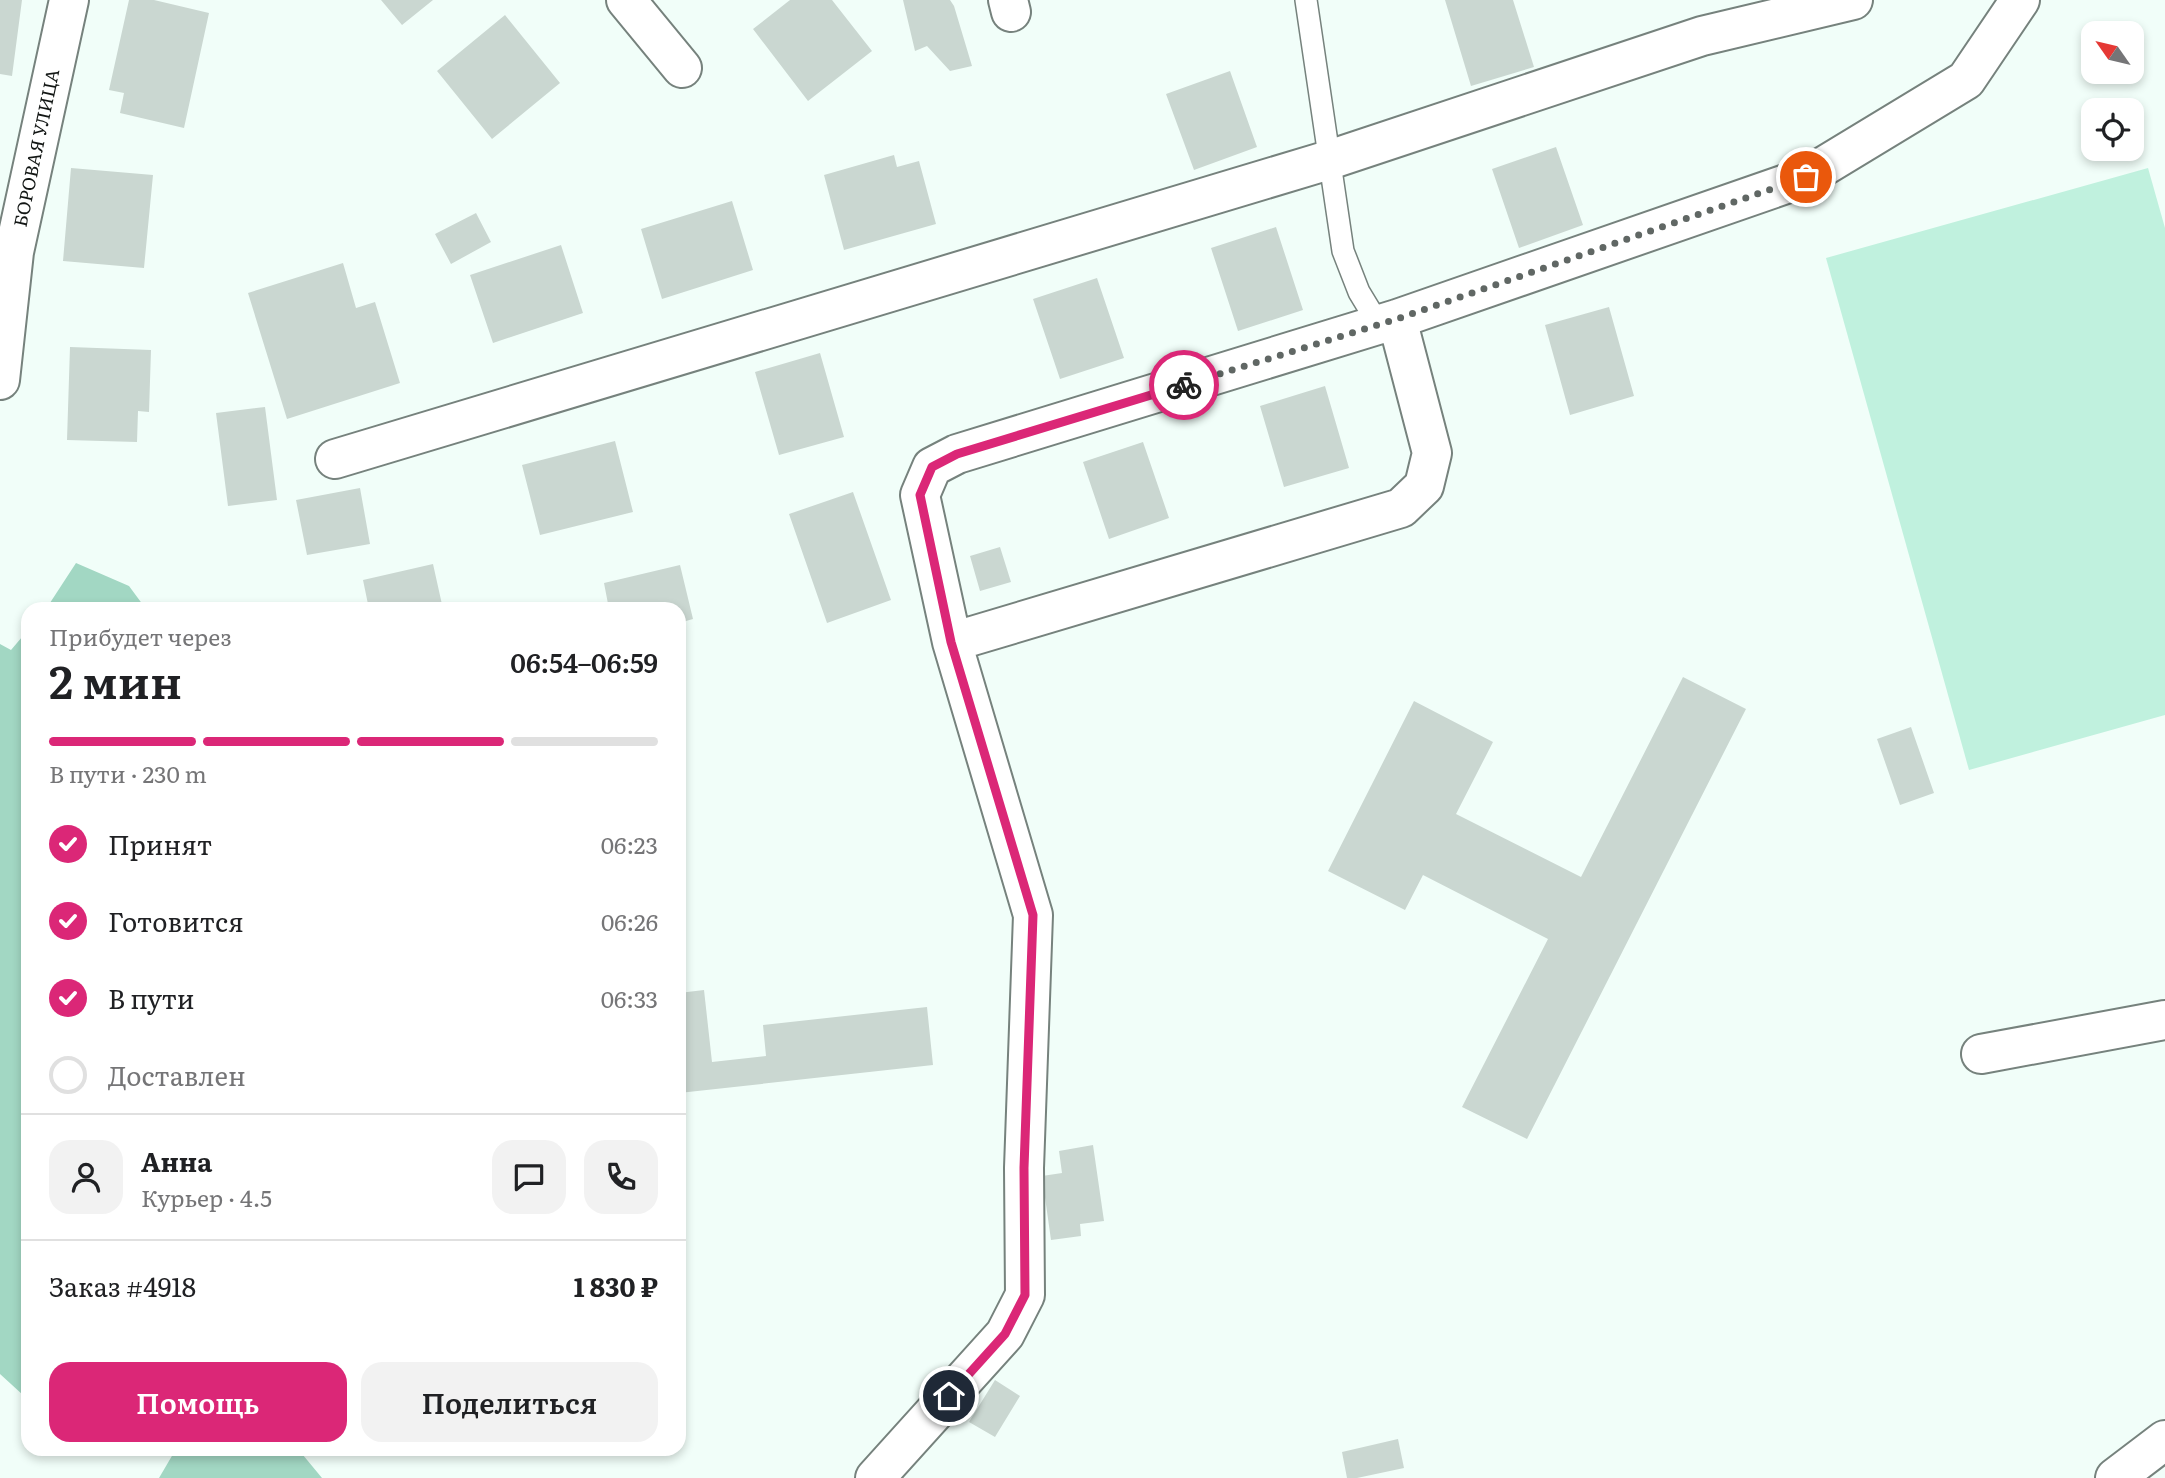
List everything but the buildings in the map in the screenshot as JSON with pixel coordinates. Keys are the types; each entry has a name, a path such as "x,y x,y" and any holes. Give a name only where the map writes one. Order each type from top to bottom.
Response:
{"street":[{"name":"БОРОВАЯ УЛИЦА","path":"0,380 14,251 69,0"},
{"path":"626,0 682,68"},
{"path":"335,459 1329,160 1702,36 1853,0"},
{"path":"875,1478 1005,1334 1025,1295 1024,1168 1033,915 951,642 920,495 932,467 957,454 1388,322 1806,177 1966,80 2020,0"},
{"path":"951,642 1401,509 1424,486 1432,453 1388,322"},
{"path":"1981,1055 2165,1020"},
{"path":"2115,1478 2165,1440"}],"lane":[{"path":"1306,0 1343,251 1359,292 1388,322"}],"green space":[{"path":"2148,168 2165,228 2165,715 1969,770 1826,258"},
{"path":"76,563 129,586 141,602 51,602"},
{"path":"21,638 21,1393 0,1374 0,644 11,650"},
{"path":"172,1456 304,1456 322,1478 159,1478"}],"way so far":[{"path":"1184,385 1397,319 1806,177"}],"route":[{"path":"949,1396 1005,1334 1025,1295 1024,1168 1033,915 951,642 920,495 932,467 957,454 1184,385"}]}
